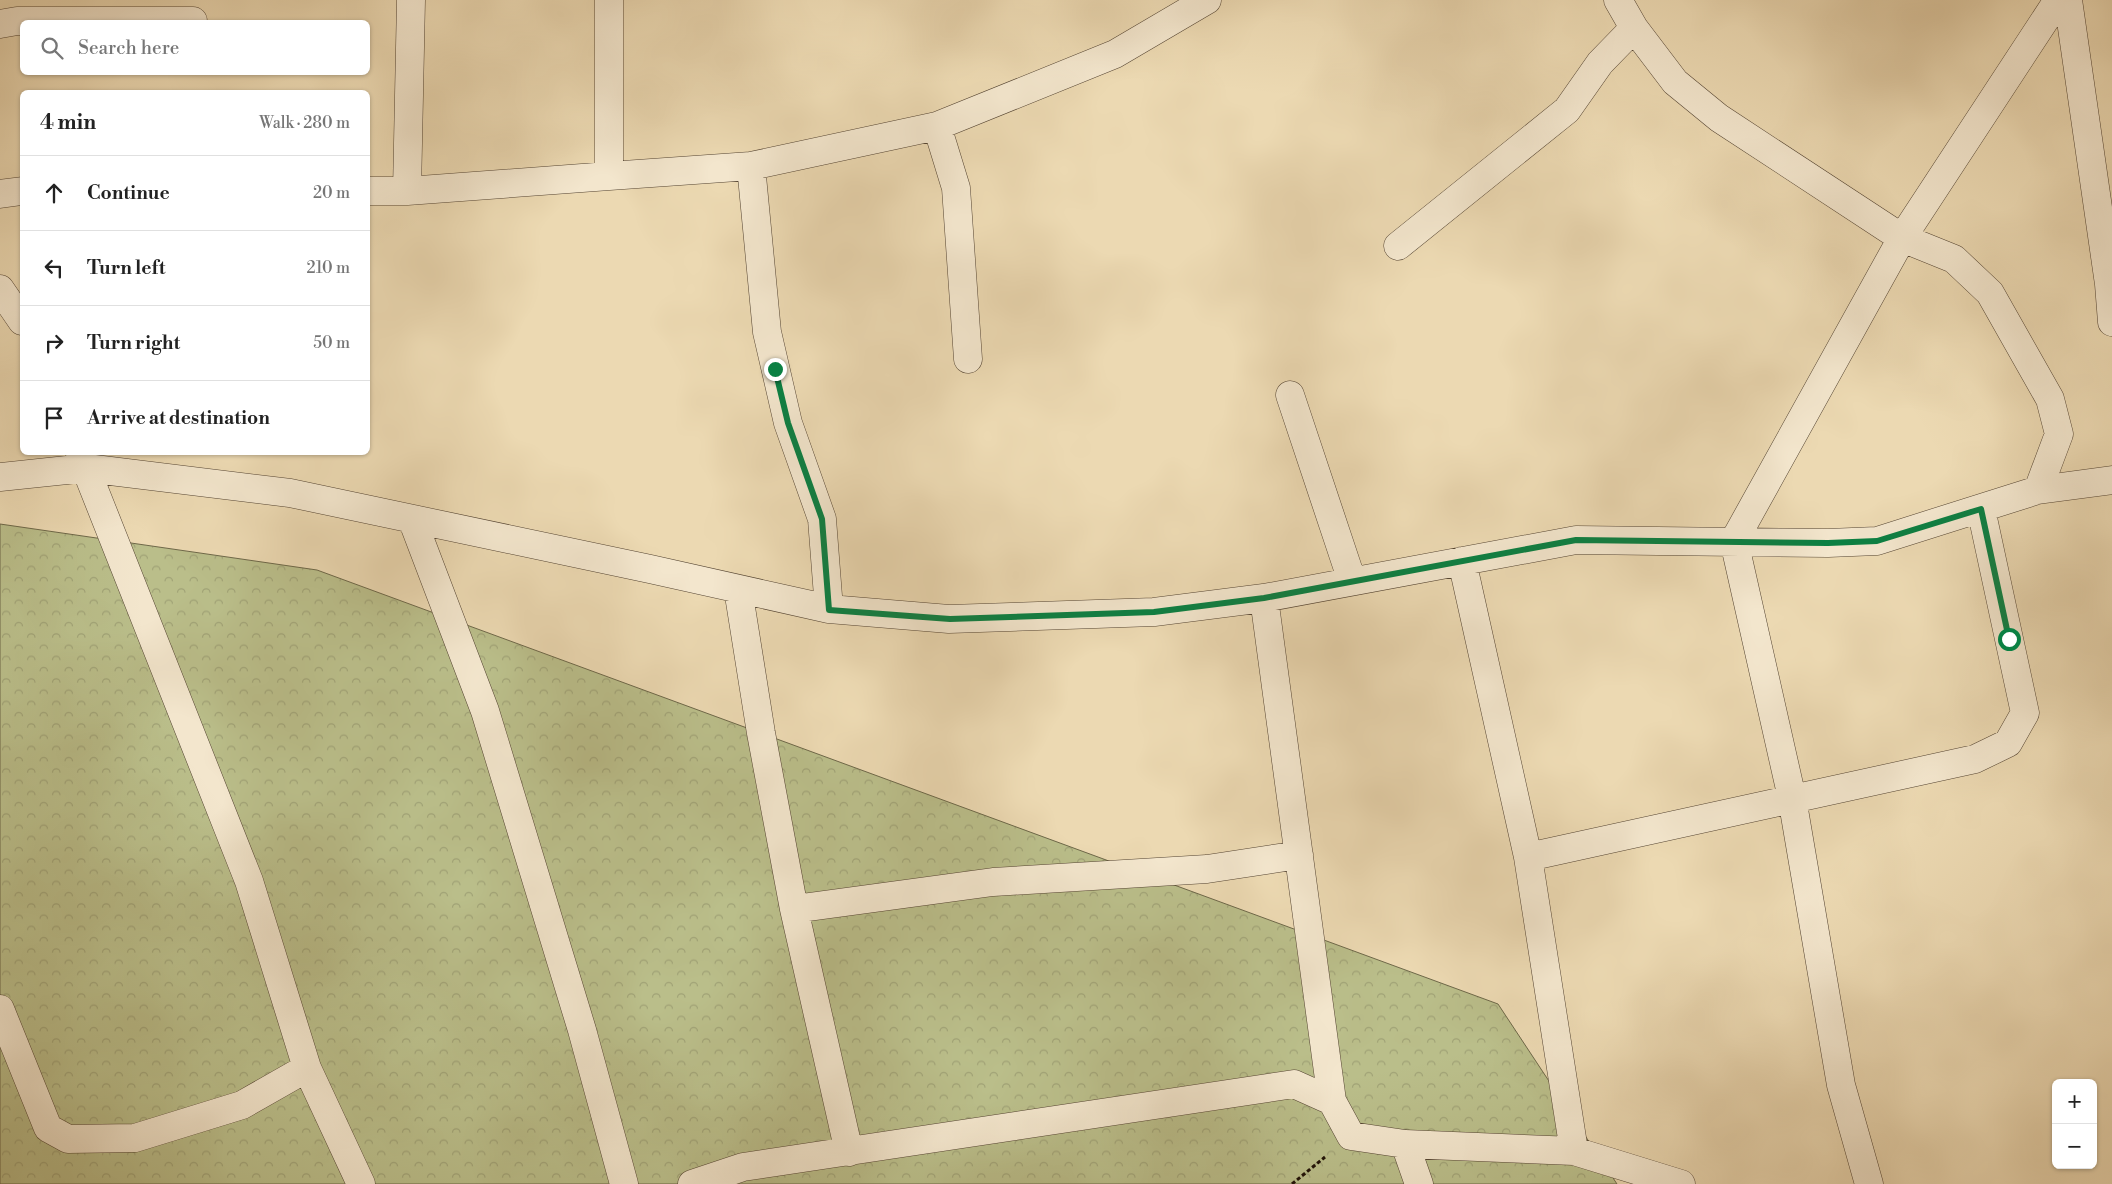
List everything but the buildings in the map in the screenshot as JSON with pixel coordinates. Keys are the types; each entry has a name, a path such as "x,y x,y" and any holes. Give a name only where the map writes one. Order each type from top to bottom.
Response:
{"street":[{"path":"407,191 411,0"},
{"path":"609,0 609,176"},
{"path":"370,191 407,191 751,166 937,126 1115,54 1207,0"},
{"path":"1618,0 1634,28 1675,82 1719,118 1902,238 1954,259 1990,293 2050,399 2059,434 2038,490"},
{"path":"1869,1184 1840,1085 1792,798 1734,541 1902,238 2058,0"},
{"path":"2068,0 2109,284 2112,322"},
{"path":"0,24 20,21"},
{"path":"1398,246 1567,110 1600,64 1634,28"},
{"path":"937,126 956,188 968,359"},
{"path":"751,166 767,332 788,423 822,519 829,610"},
{"path":"0,194 20,191"},
{"path":"0,289 20,319"},
{"path":"1290,395 1352,581"},
{"path":"0,477 83,460 290,494 829,610 950,619 1154,612 1264,598 1576,540 1877,541 2038,490 2112,480"},
{"path":"83,460 115,546 249,881 307,1068 361,1184"},
{"path":"1528,857 1975,759 2008,743 2025,713 1981,509"},
{"path":"412,519 485,711 582,1030 624,1184"},
{"path":"1462,561 1528,857 1574,1151"},
{"path":"738,589 761,733 794,908 849,1152"},
{"path":"1264,598 1332,1101 1351,1136 1405,1144 1574,1151 1681,1184"},
{"path":"794,908 993,882 1207,869 1299,855"},
{"path":"0,1009 48,1128 68,1139 135,1138 242,1105 307,1068"},
{"path":"692,1184 744,1167 1294,1084 1332,1101"},
{"path":"1405,1144 1419,1184"}],"path":[{"path":"1292,1184 1351,1136"}],"green space":[{"path":"0,524 317,570 1498,1004 1617,1184 0,1184"}],"route":[{"path":"775,369 788,423 822,519 829,610 950,619 1154,612 1264,598 1576,540 1828,543 1877,541 1981,509 2009,639"}]}
